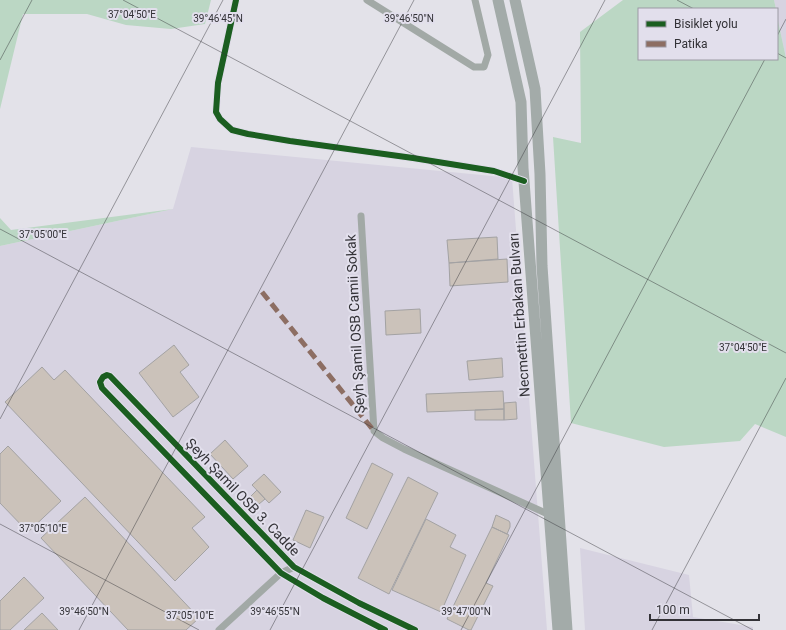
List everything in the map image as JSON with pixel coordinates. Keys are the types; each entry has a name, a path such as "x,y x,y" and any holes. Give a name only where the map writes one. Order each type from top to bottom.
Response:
{"main road":[{"name":"Necmettin Erbakan Bulvarı","path":"498,0 521,102 524,181 558,630"},
{"name":"Necmettin Erbakan Bulvarı","path":"515,0 535,89 540,174 542,266 568,630"}],"street":[{"path":"236,0 218,83 216,112 220,119 232,130 290,141 494,171 524,181"},
{"path":"366,0 474,68 484,67 488,55 475,0"},
{"name":"Şeyh Şamil OSB Camii Sokak","path":"361,216 374,431 383,438 404,449 550,515"},
{"name":"Şeyh Şamil OSB 3. Cadde","path":"281,573 102,388 100,385 101,379 104,376 110,376 294,567 354,600 415,630"},
{"path":"219,630 281,573 294,567"},
{"path":"281,573 323,598 385,630"}],"shaded area":[{"path":"774,0 786,0 786,58 778,21 778,8 776,8"},
{"path":"191,147 512,178 547,630 0,630 0,246 173,209"},
{"path":"580,548 689,575 693,617 753,627 753,630 585,630"}],"green space":[{"path":"0,0 211,0 205,24 171,29 126,25 87,14 23,14 0,109"},
{"path":"623,0 774,0 776,8 638,8 638,60 778,60 778,21 786,58 786,437 755,424 740,441 664,447 571,423 553,137 581,143 580,32"},
{"path":"173,209 0,246 0,218 11,230"}],"building":[{"path":"497,237 498,259 449,263 447,240"},
{"path":"507,259 508,282 450,286 449,263"},
{"path":"420,309 421,333 386,335 385,311"},
{"path":"174,345 189,365 180,372 199,397 173,417 139,373"},
{"path":"502,358 503,377 469,380 467,361"},
{"path":"42,367 54,380 65,370 205,517 192,528 209,547 175,581 5,402"},
{"path":"503,391 504,409 427,412 426,394"},
{"path":"516,402 517,419 504,420 504,403"},
{"path":"504,409 504,420 475,420 475,410"},
{"path":"225,440 248,466 233,479 210,454"},
{"path":"8,446 61,501 28,532 0,503 0,454"},
{"path":"372,463 393,474 367,529 346,518"},
{"path":"264,474 281,492 269,503 252,485"},
{"path":"408,477 438,493 389,594 358,578"},
{"path":"257,490 265,499 259,504 251,496"},
{"path":"85,497 199,618 186,630 128,630 41,538"},
{"path":"306,510 324,517 310,548 293,540"},
{"path":"496,515 509,521 510,527 507,534 492,527"},
{"path":"426,519 456,535 450,547 466,555 441,612 392,590"},
{"path":"492,527 509,535 486,583 493,586 471,630 469,630 447,619"},
{"path":"24,577 44,598 10,630 0,630 0,601"},
{"path":"42,613 58,630 24,630"}],"marked path":[{"path":"262,292 374,431"}],"cycle path":[{"path":"236,0 218,83 216,112 220,119 232,130 290,141 494,171 524,181"},
{"path":"385,630 323,598 281,573 102,388 100,382 103,377 107,375 110,376 294,567 359,603 415,630"}]}
